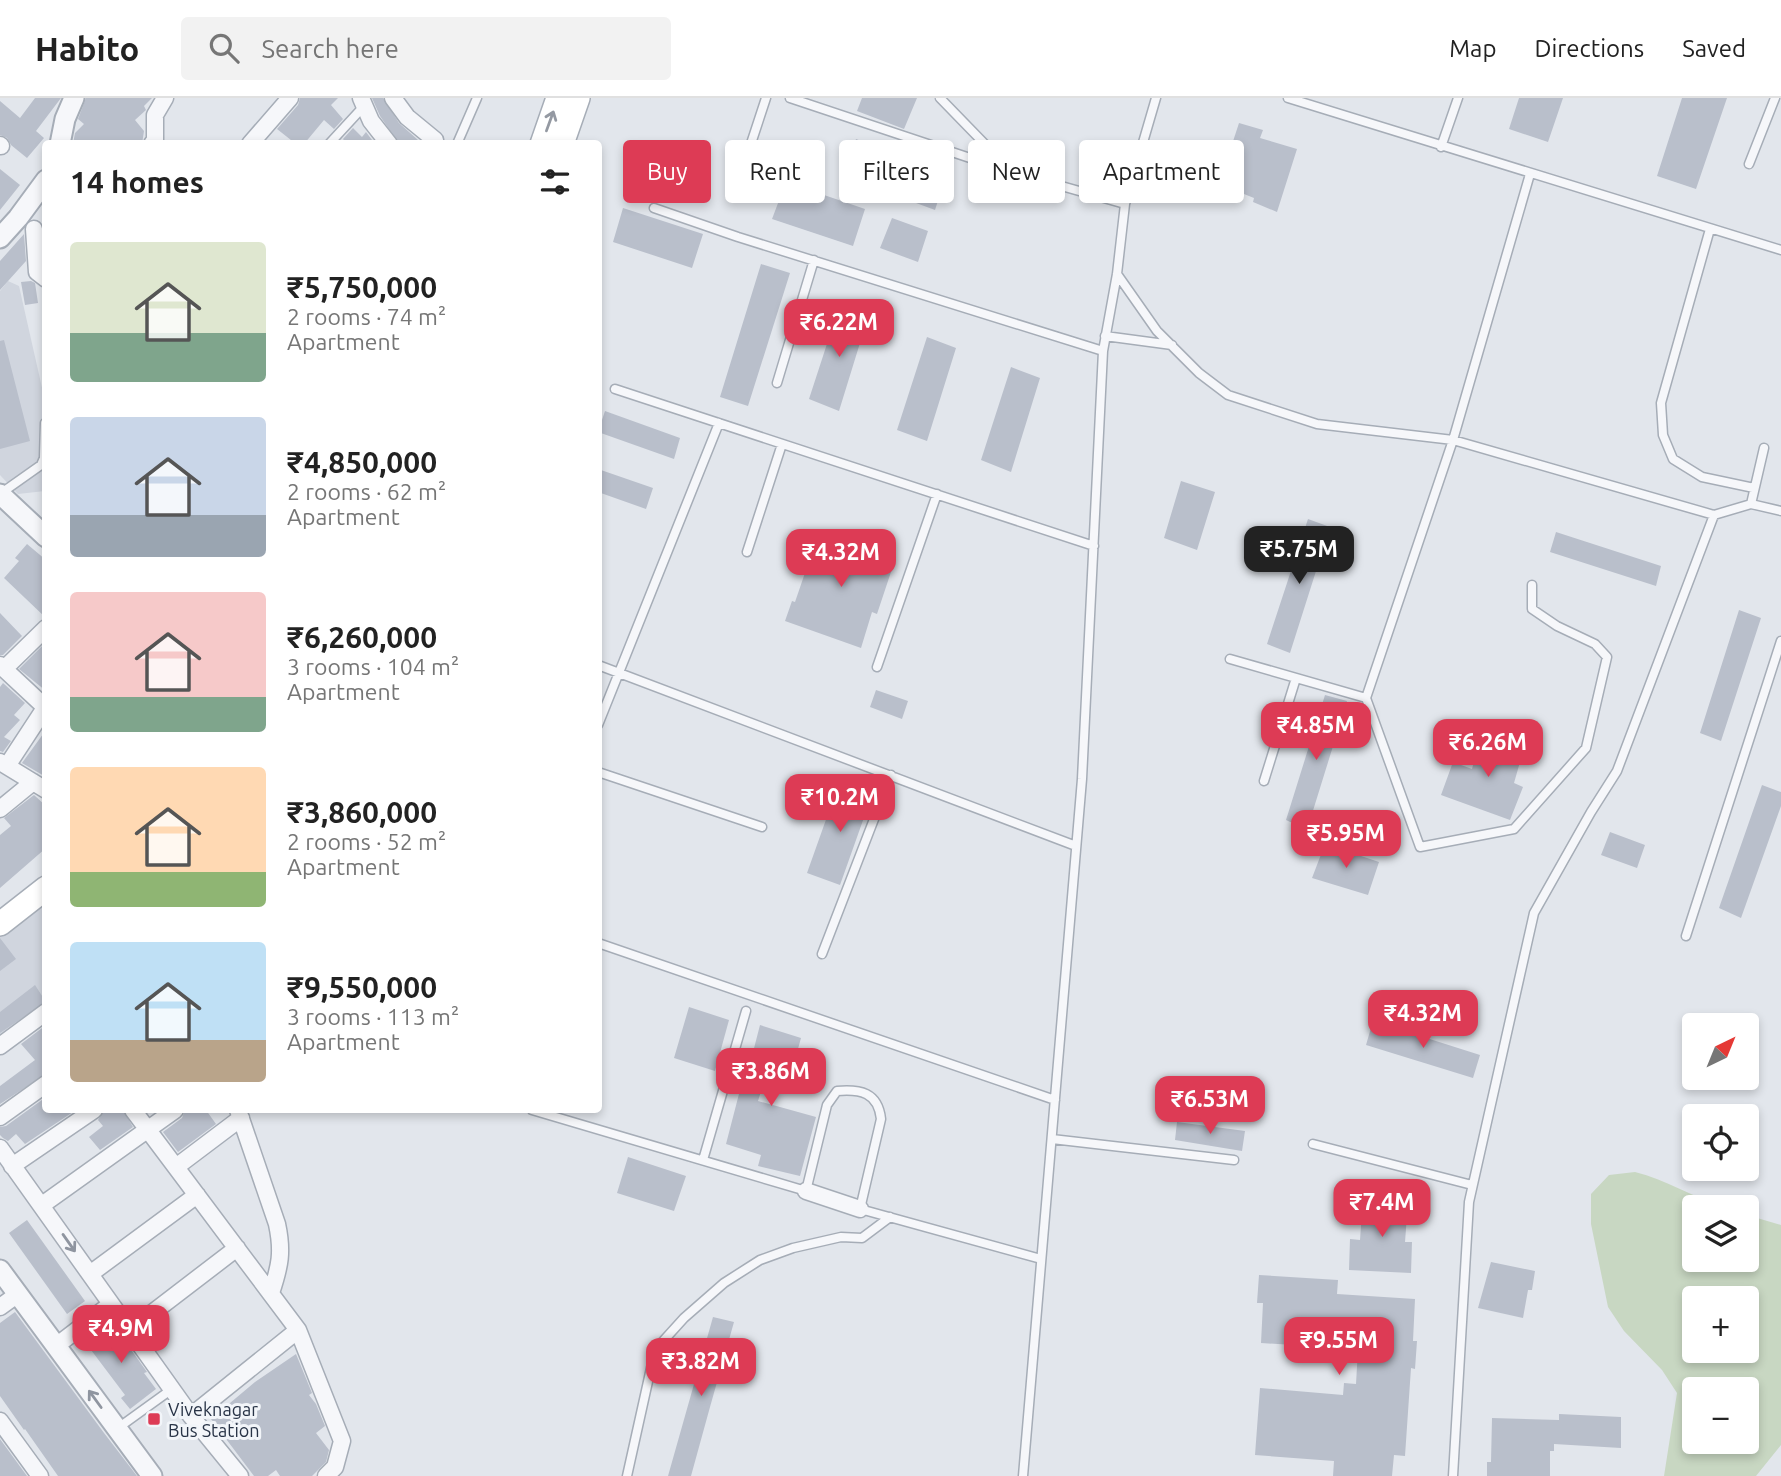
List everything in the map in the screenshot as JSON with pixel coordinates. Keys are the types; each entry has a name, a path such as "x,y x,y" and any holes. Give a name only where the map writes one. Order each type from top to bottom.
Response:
{"main road":[{"path":"543,140 558,98"},
{"path":"563,140 578,98"},
{"path":"0,912 42,880"},
{"path":"0,924 42,891"}],"street":[{"path":"61,140 65,118 74,98"},
{"path":"155,140 155,115 165,98"},
{"path":"253,140 290,98"},
{"path":"393,98 407,117 432,140"},
{"path":"363,101 371,121 385,140"},
{"path":"42,194 33,227 37,272 42,276"},
{"path":"0,237 33,227"},
{"path":"0,494 42,533"},
{"path":"42,632 2,667 42,705"},
{"path":"0,809 39,786 3,764 42,712"},
{"path":"0,1046 42,1015"},
{"path":"0,1117 42,1087"},
{"path":"12,1166 90,1113"},
{"path":"135,1113 298,1330 342,1441 335,1467 326,1476"},
{"path":"42,1205 171,1113"},
{"path":"176,1167 240,1114 281,1242 281,1261 271,1293"},
{"path":"0,1148 191,1416 237,1475"},
{"path":"806,1191 860,1209"},
{"path":"90,1274 197,1195"},
{"path":"130,1330 237,1248"},
{"path":"0,1270 152,1476"},
{"path":"0,1307 18,1294"},
{"path":"56,1346 111,1304"},
{"path":"191,1416 298,1330"},
{"path":"0,1421 40,1476"}],"lane":[{"path":"459,140 477,98"},
{"path":"752,140 766,98"},
{"path":"790,98 968,157"},
{"path":"940,98 981,140"},
{"path":"1023,1476 1082,779 1103,351 1125,204 1156,98"},
{"path":"1288,98 1316,102 1441,147 1781,250"},
{"path":"1441,147 1458,98"},
{"path":"1749,164 1775,98"},
{"path":"333,140 363,101"},
{"path":"1530,174 1453,440 1366,698 1420,847 1514,828 1586,748 1607,657 1595,644 1557,626 1532,609 1532,585"},
{"path":"1065,187 1125,204"},
{"path":"654,208 1103,351"},
{"path":"1710,229 1661,403 1663,435 1673,459 1702,477 1754,488"},
{"path":"777,383 814,260"},
{"path":"1116,274 1157,331 1199,373 1228,395 1317,425 1453,440 1714,515 1751,504 1781,511"},
{"path":"1105,337 1172,345"},
{"path":"615,389 1094,546"},
{"path":"603,699 618,672 719,423"},
{"path":"747,552 782,444"},
{"path":"1751,504 1764,448"},
{"path":"0,494 42,463"},
{"path":"877,667 937,494"},
{"path":"1453,1476 1466,1227 1472,1185 1534,913 1584,822 1617,771 1714,515"},
{"path":"1686,936 1781,641"},
{"path":"1230,659 1366,698"},
{"path":"602,666 1076,846"},
{"path":"1264,781 1296,678"},
{"path":"602,773 762,827"},
{"path":"822,954 891,775"},
{"path":"602,944 1055,1100"},
{"path":"703,1160 746,1011"},
{"path":"542,1113 806,1191 827,1105 837,1091 863,1091 874,1098 881,1119 860,1209 1041,1259"},
{"path":"1052,1139 1234,1160"},
{"path":"1312,1144 1472,1185"},
{"path":"627,1476 655,1350 684,1318 724,1283 761,1260 793,1248 841,1237 862,1238 890,1217"},
{"path":"117,1429 172,1389"}],"shaded area":[{"path":"8,281 19,286 42,388 42,491 18,494 0,475 0,291"},
{"path":"42,897 42,1010 0,1043 0,928"}],"green space":[{"path":"1635,1172 1694,1195 1682,1195 1682,1272 1759,1272 1759,1219 1781,1225 1781,1445 1756,1476 1664,1476 1677,1393 1662,1370 1624,1331 1608,1307 1591,1224 1591,1194 1609,1175"}],"building":[{"path":"35,98 61,98 36,131 44,138 27,158 11,145 7,138 0,135 0,101 20,118"},
{"path":"86,98 152,98 144,106 146,110 135,120 144,131 143,140 74,140 75,133 84,124 78,119"},
{"path":"300,98 338,98 331,105 343,119 334,129 324,120 307,140 291,140 277,129 298,105"},
{"path":"372,98 383,98 399,123 418,140 396,140"},
{"path":"862,98 917,98 904,129 857,111"},
{"path":"1519,98 1563,98 1548,142 1509,129"},
{"path":"1682,98 1727,98 1696,189 1657,176"},
{"path":"1239,123 1263,130 1260,138 1297,149 1277,212 1253,202 1254,198 1244,194 1244,140 1233,140"},
{"path":"353,128 362,137 366,132 372,140 344,140"},
{"path":"0,169 20,185 0,210"},
{"path":"825,195 839,200 839,203 865,209 853,246 772,219 778,203 825,203"},
{"path":"916,203 937,203 935,210"},
{"path":"623,208 703,234 692,268 613,242"},
{"path":"892,218 928,231 918,262 880,248"},
{"path":"24,234 26,261 0,290 0,261"},
{"path":"761,264 790,273 748,406 720,397"},
{"path":"21,282 35,283 38,303 25,305"},
{"path":"839,307 868,317 839,411 809,399"},
{"path":"927,337 956,348 927,441 897,430"},
{"path":"4,340 30,441 0,449 0,341"},
{"path":"1011,367 1040,378 1011,472 981,460"},
{"path":"605,411 680,438 674,459 602,433"},
{"path":"602,470 653,488 646,509 602,493"},
{"path":"1181,481 1215,492 1197,550 1164,538"},
{"path":"1308,519 1330,527 1290,653 1267,644"},
{"path":"820,529 896,557 877,614 872,612 861,648 785,621 792,601 795,602"},
{"path":"1556,532 1661,566 1656,586 1550,552"},
{"path":"27,544 42,557 42,614 4,578 19,561 15,558"},
{"path":"1739,610 1761,618 1721,741 1700,733"},
{"path":"0,613 22,636 3,655 0,655"},
{"path":"42,646 42,688 19,669"},
{"path":"3,683 25,703 14,715 20,720 4,737 11,741 3,752 0,751 0,687"},
{"path":"876,690 908,701 902,719 870,707"},
{"path":"1325,695 1347,701 1307,830 1286,820"},
{"path":"1481,734 1524,748 1514,783 1523,787 1510,820 1441,795 1453,762 1472,769"},
{"path":"42,736 42,775 22,763"},
{"path":"839,783 872,795 840,885 807,873"},
{"path":"1762,785 1781,792 1781,806 1741,918 1719,908"},
{"path":"34,795 42,802 42,851 0,888 0,835 11,826 4,818"},
{"path":"1610,832 1645,845 1637,868 1601,855"},
{"path":"1325,844 1379,862 1368,895 1312,878"},
{"path":"0,938 16,959 0,971"},
{"path":"35,985 42,996 42,1005 0,1033 0,1012"},
{"path":"689,1007 729,1020 715,1071 674,1058"},
{"path":"1373,1021 1480,1055 1473,1078 1366,1045"},
{"path":"760,1025 801,1038 788,1085 765,1078 758,1101 816,1117 800,1176 758,1166 761,1155 726,1144"},
{"path":"42,1028 42,1077 0,1104 0,1086 35,1060 21,1044"},
{"path":"42,1100 42,1113 72,1113 25,1144 16,1134 8,1141 3,1138 0,1135 0,1127 6,1126"},
{"path":"102,1113 125,1113 133,1127 100,1150 89,1137 103,1126 98,1120"},
{"path":"184,1113 208,1113 216,1124 178,1152 163,1132 182,1118"},
{"path":"1177,1122 1245,1131 1242,1151 1175,1140"},
{"path":"628,1157 686,1176 674,1211 617,1193"},
{"path":"1363,1198 1408,1202 1405,1242 1412,1242 1411,1273 1349,1270 1350,1239 1360,1240"},
{"path":"27,1220 85,1301 67,1314 9,1233"},
{"path":"1491,1262 1535,1271 1523,1318 1478,1308"},
{"path":"1259,1275 1338,1280 1337,1294 1415,1299 1413,1341 1417,1341 1415,1369 1411,1368 1405,1456 1394,1455 1392,1476 1333,1476 1334,1461 1255,1455 1260,1388 1343,1395 1344,1383 1356,1384 1358,1349 1261,1343 1263,1303 1257,1303"},
{"path":"15,1312 137,1476 58,1476 0,1396 0,1323"},
{"path":"713,1317 734,1322 691,1476 668,1476"},
{"path":"112,1323 156,1389 130,1409 121,1398 125,1395 85,1342"},
{"path":"296,1354 312,1393 309,1395 325,1426 316,1433 329,1450 326,1462 312,1476 280,1476 276,1470 268,1476 254,1476 211,1419 255,1382"},
{"path":"1559,1414 1621,1417 1621,1448 1554,1444 1554,1451 1550,1451 1550,1476 1487,1476 1487,1462 1491,1462 1492,1418 1559,1420"},
{"path":"0,1439 27,1476 0,1476"}],"place":[{"name":"Viveknagar Bus Station","path":"154,1419"}]}
